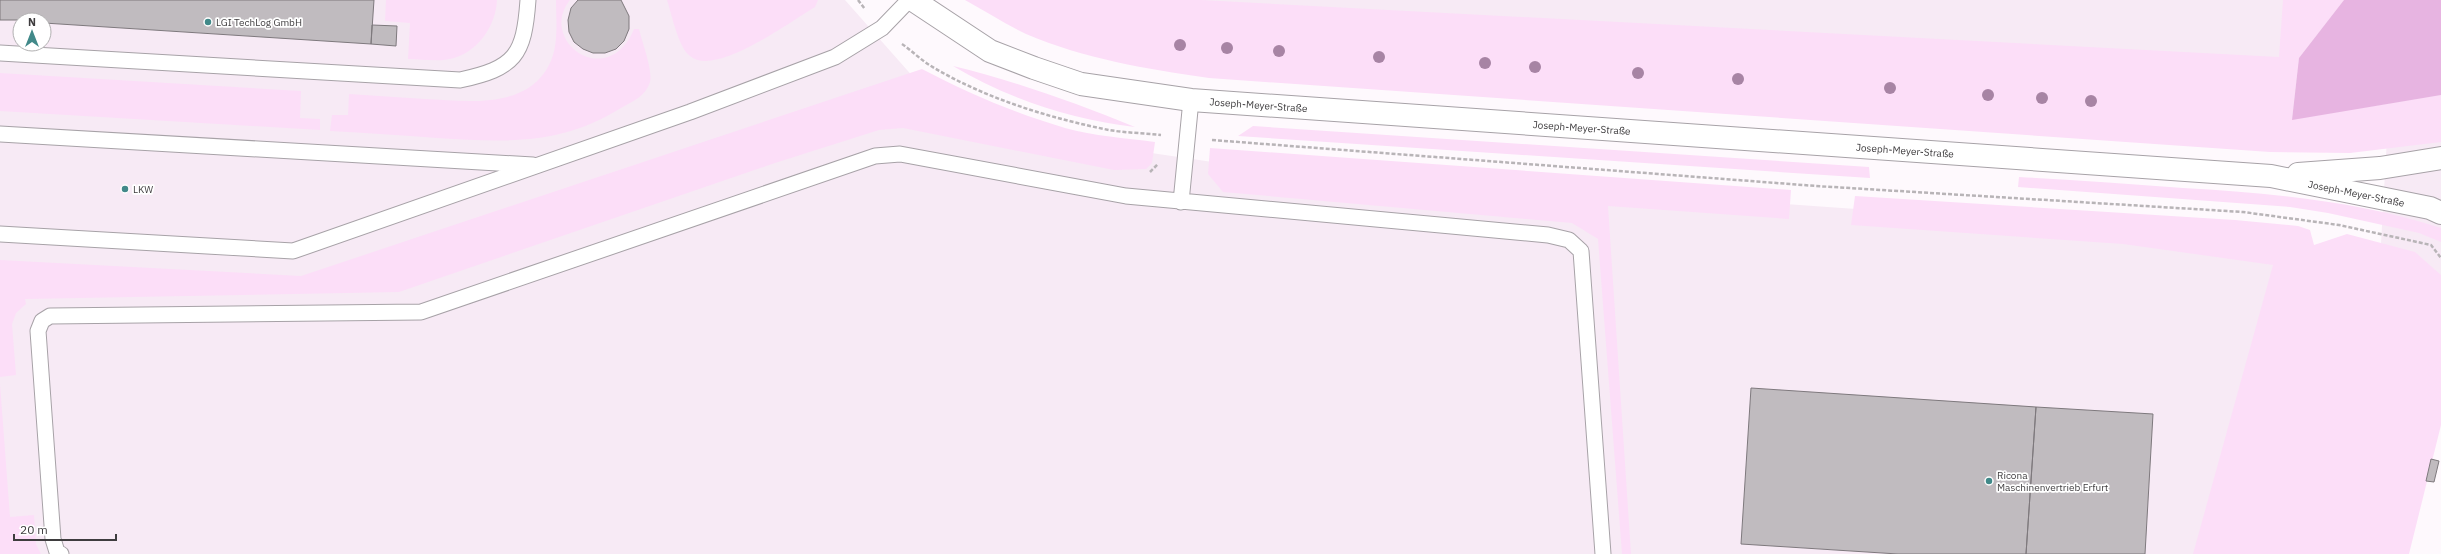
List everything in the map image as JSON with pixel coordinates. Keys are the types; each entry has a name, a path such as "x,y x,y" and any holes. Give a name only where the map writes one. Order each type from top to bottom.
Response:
{"street":[{"name":"Joseph-Meyer-Straße","path":"913,0 990,51 1034,68 1081,84 1191,100 2271,176 2430,208 2441,212"},
{"name":"Joseph-Meyer-Straße","path":"2271,176 2380,168 2441,158"}],"lane":[{"path":"0,53 460,80 490,74 516,56 526,29 528,0"},
{"path":"0,234 292,251 540,165 784,77 835,57 882,28 909,0"},
{"path":"1181,202 1191,100"},
{"path":"0,134 540,165"},
{"path":"60,554 53,538 38,331 42,321 50,316 421,312 875,156 900,154 1126,196 1548,235 1569,240 1580,251 1604,554"}],"path":[{"path":"858,0 882,28 931,66 976,89 1020,106 1068,121 1111,130 1188,138 1816,186 2243,212 2339,225 2431,245 2441,258"},
{"path":"1148,174 1156,166"}],"shaded area":[{"path":"0,0 845,0 923,88 1063,140 1233,165 2294,240 2380,261 2389,103 2292,120 1068,0 2441,0 2441,378 2396,554 0,554"},
{"path":"386,0 497,0 494,18 480,42 473,48 457,57 439,60 408,59 410,23 385,21"},
{"path":"556,0 570,0 562,16 562,31 569,44 580,54 594,58 608,57 622,48 634,29 639,29 649,63 651,77 648,87 642,95 598,120 576,129 532,139 486,140 330,131 332,115 348,115 349,94 477,101 512,96 527,89 540,78 553,56 556,40"},
{"path":"667,0 818,0 815,7 753,45 717,60 702,61 690,56 682,46"},
{"path":"965,0 1201,0 2279,57 2283,0 2344,0 2299,58 2292,119 2441,95 2441,142 2350,153 2270,152 1209,78 1139,67 1093,57 1048,43 1026,34"},
{"path":"2344,0 2441,0 2441,95 2292,120 2299,58"},
{"path":"953,66 999,78 1045,93 1135,127 1087,119 1040,106 1017,98 973,78"},
{"path":"922,69 992,102 1065,128 1087,133 1155,142 1152,163 1146,169 1114,170 903,128 879,130 775,163 399,292 25,299 26,304 16,313 12,324 16,375 0,377 0,260 301,276"},
{"path":"0,73 301,91 300,118 320,119 320,130 0,111"},
{"path":"1253,126 1869,167 1870,178 1238,136"},
{"path":"1210,148 1791,190 1789,219 1608,206 1631,554 1622,554 1598,239 1572,223 1223,192 1208,174"},
{"path":"2019,177 2248,193 2314,200 2378,211 2441,228 2441,242 2419,233 2328,213 2290,207 2018,187"},
{"path":"1855,196 2235,220 2298,226 2310,230 2314,245 2347,234 2415,252 2441,275 2441,425 2409,554 2193,554 2273,265 2123,244 1851,225"},
{"path":"0,384 10,517 34,515 36,544 41,554 0,554"}],"building":[{"name":"LGI TechLog GmbH","path":"0,0 374,0 371,44 52,24 52,12 12,12 12,20 0,20"},
{"path":"578,0 621,0 629,16 629,29 624,41 616,49 605,53 593,53 583,49 574,42 569,32 568,20 571,8"},
{"path":"372,25 397,26 396,46 371,44"},
{"path":"1751,388 2036,407 2026,554 1898,554 1741,544"},
{"path":"2036,407 2153,414 2145,554 2026,554"},
{"path":"2431,459 2439,461 2434,482 2426,481"}],"place":[{"name":"LGI TechLog GmbH","path":"208,22"},
{"name":"LKW","path":"125,189"},
{"name":"Ricona Maschinenvertrieb Erfurt","path":"1989,481"}]}
